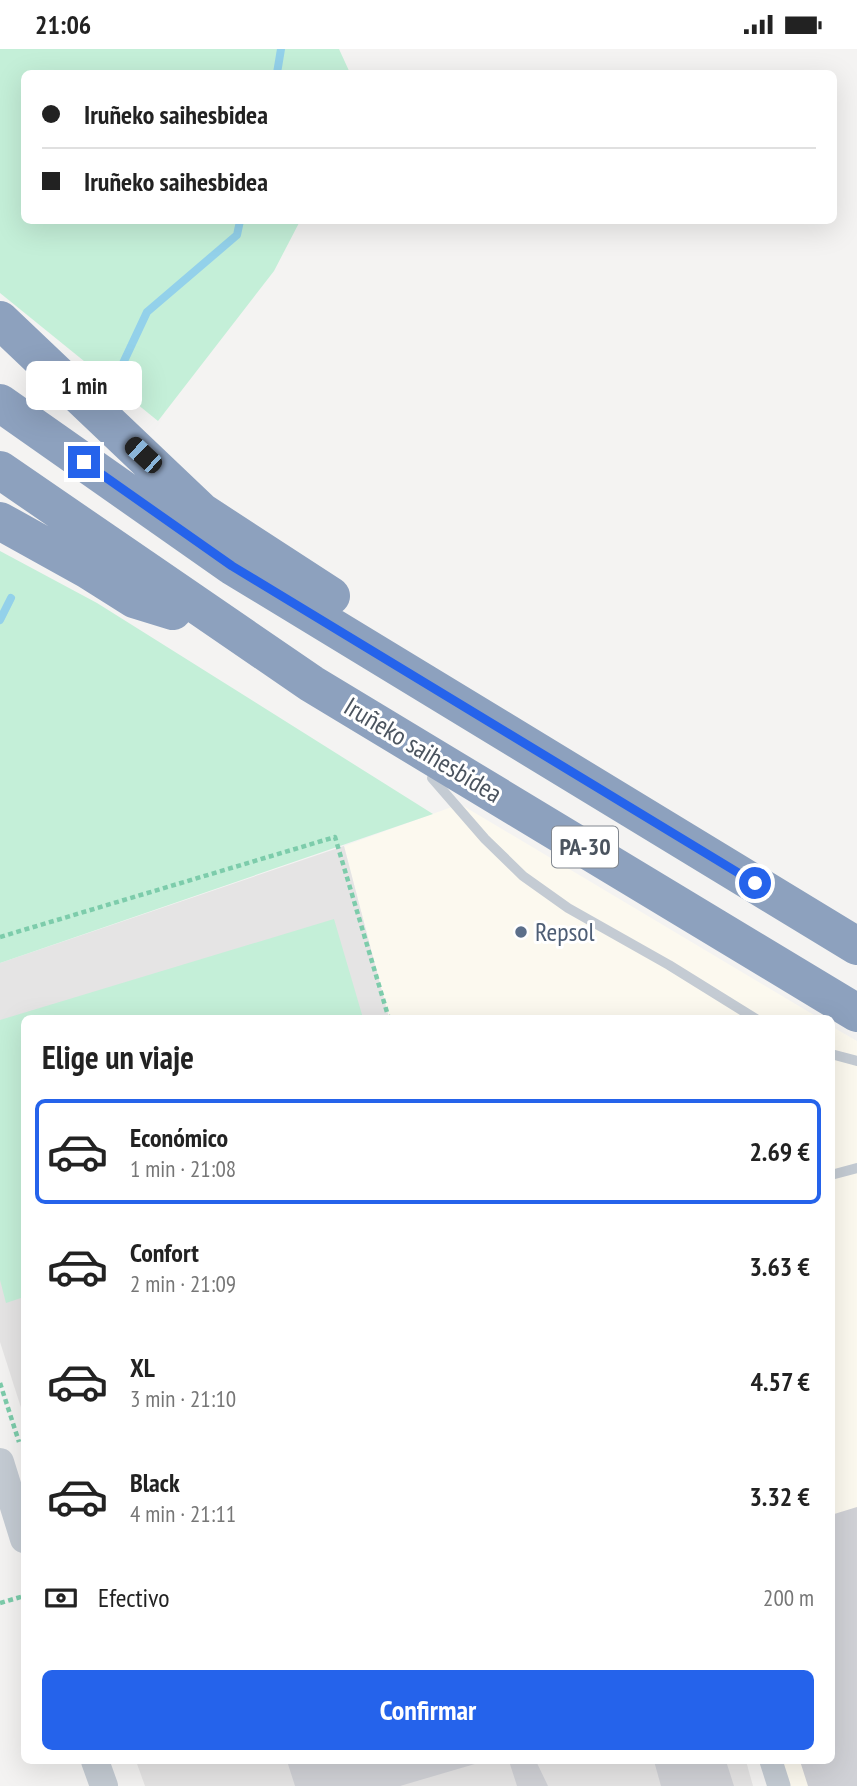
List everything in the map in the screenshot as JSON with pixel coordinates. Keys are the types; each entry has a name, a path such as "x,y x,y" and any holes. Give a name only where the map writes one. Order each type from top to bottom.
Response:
{"highway":[{"path":"0,320 202,512 416,652 692,825 755,883"},
{"name":"PA-30","path":"0,403 232,566 857,946"},
{"name":"Iruñeko saihesbidea","path":"0,470 312,684 857,1013"},
{"path":"0,493 173,611 432,778 823,1015"},
{"path":"0,521 134,599 173,611"},
{"path":"835,1022 857,1036"}],"street":[{"path":"10,1455 21,1521"},
{"path":"96,1764 104,1786"},
{"path":"772,1764 779,1786"}],"lane":[{"path":"432,778 485,839 523,876 568,908 749,1015"},
{"path":"835,1055 857,1062"},
{"path":"835,1174 857,1168"}],"path":[{"path":"0,937 335,837 389,1015"},
{"path":"0,1383 10,1455"},
{"path":"0,1603 21,1596"}],"shaded area":[{"name":"Repsol","path":"460,804 814,1015 388,1015 344,846"},
{"path":"344,846 388,1015 21,1015 21,1408 0,1342 0,963"},
{"path":"835,1028 857,1041 857,1786 779,1786 772,1764 835,1764"},
{"path":"137,1764 747,1764 753,1786 145,1786"}],"green space":[{"path":"0,49 339,49 349,70 21,70 21,224 298,224 274,271 158,421 0,293"},
{"path":"0,551 97,603 433,814 0,963"},
{"path":"334,919 362,1015 21,1015 21,1298 6,1303 0,1280 0,1020"}],"building":[{"path":"857,1507 857,1786 808,1786 801,1764 835,1764 835,1514"},
{"path":"288,1764 475,1764 400,1786 295,1786"},
{"path":"510,1764 537,1764 548,1786 517,1786"},
{"path":"655,1764 727,1764 734,1786 661,1786"}],"waterway":[{"path":"278,70 281,49"},
{"path":"117,376 147,312 237,235 239,224"},
{"path":"0,620 11,598"}],"place":[{"name":"Repsol","path":"521,932"}],"route":[{"path":"84,462 232,566 755,883"}]}
